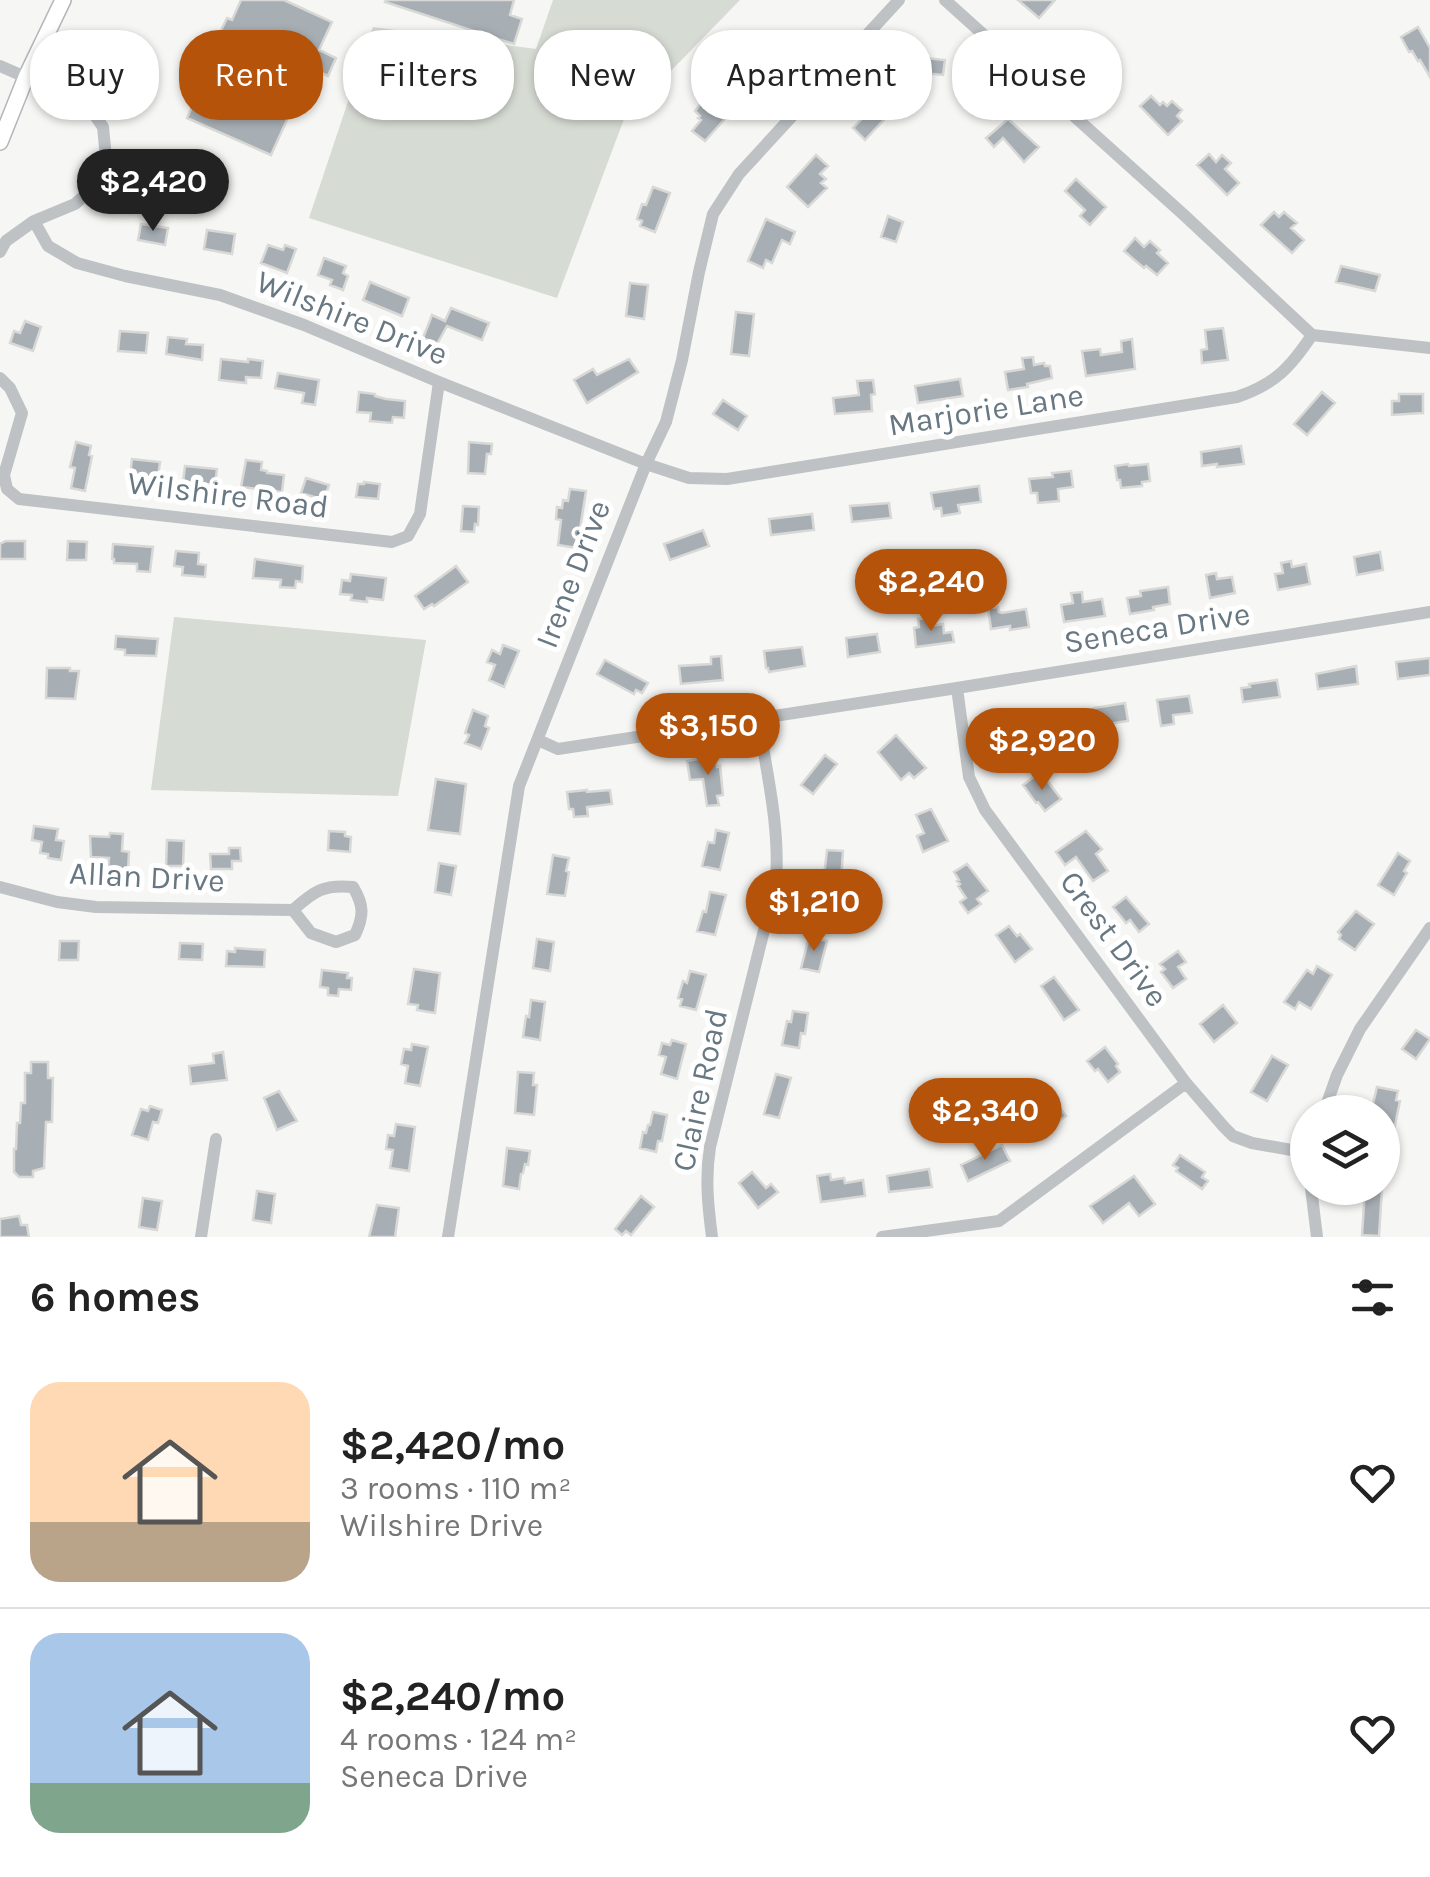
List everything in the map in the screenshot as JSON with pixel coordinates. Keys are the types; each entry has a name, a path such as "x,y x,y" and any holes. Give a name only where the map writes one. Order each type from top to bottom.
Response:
{"main road":[{"path":"0,142 63,0"}],"street":[{"name":"Irene Drive","path":"448,1237 519,786 666,422 713,214 739,174 899,0"},
{"path":"945,0 1312,335 1430,348"},
{"path":"0,66 87,104 103,127 106,158 96,186 75,204 34,220 6,241 0,252"},
{"name":"Wilshire Drive","path":"34,220 48,246 77,263 220,295 304,325 646,464"},
{"name":"Marjorie Lane","path":"646,464 689,478 727,479 1237,397 1262,388 1280,375 1312,335"},
{"name":"Wilshire Road","path":"0,378 22,412 4,475 8,489 20,499 392,542 408,536 420,514 439,382"},
{"name":"Seneca Drive","path":"538,740 558,749 1430,612"},
{"name":"Crest Drive","path":"958,688 969,777 985,810 1186,1083 1233,1136 1290,1150"},
{"name":"Claire Road","path":"712,1237 706,1172 776,882 777,844 758,719"},
{"path":"331,885 353,887 362,901 363,918 356,934 336,942 310,933 292,910 311,894 331,885"},
{"name":"Allan Drive","path":"0,887 96,907 292,910"},
{"path":"1330,1095 1360,1029 1430,928"},
{"path":"882,1237 999,1221 1186,1083"},
{"path":"200,1237 216,1140"},
{"path":"1313,1205 1318,1237"}],"shaded area":[{"path":"553,0 740,0 711,30 691,30 691,50 671,71 671,30 543,30"},
{"path":"514,46 534,49 534,120 624,120 557,298 309,218 343,117 343,120 514,120"},
{"path":"174,617 426,640 398,796 151,790"}],"building":[{"path":"241,0 284,0 332,22 323,41 323,30 221,30 227,18 232,20"},
{"path":"514,0 510,15 522,19 514,44 514,30 471,30 385,2"},
{"path":"1018,0 1055,0 1039,18"},
{"path":"1418,27 1430,48 1430,77 1401,37"},
{"path":"323,52 336,58 328,76 323,74"},
{"path":"932,59 945,60 943,75 932,74"},
{"path":"1151,96 1160,105 1163,102 1167,106 1172,101 1182,110 1177,116 1182,121 1168,135 1140,106"},
{"path":"192,120 287,120 271,155"},
{"path":"701,120 724,120 705,141 692,131"},
{"path":"861,120 884,120 865,140 853,128"},
{"path":"1009,120 1039,147 1024,162 1003,138 994,147 986,138"},
{"path":"1209,154 1216,162 1222,155 1231,163 1225,169 1239,183 1227,195 1197,165"},
{"path":"816,155 828,166 820,174 826,179 821,183 827,188 808,207 787,187"},
{"path":"1076,179 1106,207 1090,225 1080,216 1085,210 1065,191"},
{"path":"653,187 670,193 655,232 640,226 642,221 637,219"},
{"path":"1274,212 1279,217 1284,212 1297,223 1291,228 1304,240 1292,253 1261,225"},
{"path":"888,216 903,222 896,242 881,237"},
{"path":"766,219 795,232 790,244 782,240 772,263 766,260 763,268 748,261"},
{"path":"141,224 168,228 165,245 138,240"},
{"path":"207,230 235,234 232,254 204,249"},
{"path":"1135,238 1144,247 1150,241 1168,263 1157,275 1124,251"},
{"path":"268,245 296,249 287,273 261,263"},
{"path":"324,258 346,266 343,273 348,276 343,290 318,275"},
{"path":"1341,266 1380,275 1375,291 1336,282"},
{"path":"370,282 409,298 402,316 363,300"},
{"path":"630,283 648,285 644,319 626,316"},
{"path":"451,308 489,323 482,340 447,326 437,344 423,338 432,315 445,321"},
{"path":"736,312 754,314 749,356 731,354"},
{"path":"25,321 41,327 33,351 10,343 14,331 20,333"},
{"path":"1223,328 1228,360 1202,363 1201,350 1207,349 1205,330"},
{"path":"120,331 148,333 146,353 118,351"},
{"path":"168,337 203,345 202,360 166,354"},
{"path":"1132,339 1135,369 1086,376 1082,351 1100,349 1101,355 1122,352 1121,341"},
{"path":"1033,357 1034,365 1050,366 1052,378 1008,390 1005,372 1024,369 1022,358"},
{"path":"221,359 263,361 261,378 246,377 246,383 219,380"},
{"path":"629,359 638,372 587,403 574,380 593,369 597,375"},
{"path":"278,373 319,380 315,405 302,403 304,393 275,388"},
{"path":"960,379 963,396 918,403 915,386"},
{"path":"873,380 872,411 835,414 833,398 859,395 857,381"},
{"path":"359,392 405,401 404,418 393,417 392,423 370,421 371,413 357,412"},
{"path":"1322,392 1335,403 1307,435 1294,424"},
{"path":"1399,394 1423,394 1423,413 1392,415 1392,401 1399,401"},
{"path":"723,400 747,416 738,430 713,414"},
{"path":"76,442 91,446 85,491 71,488 75,468 70,467"},
{"path":"469,442 492,444 485,474 468,473"},
{"path":"1241,446 1244,464 1202,466 1201,452"},
{"path":"132,459 160,462 158,478 130,475"},
{"path":"246,460 262,462 261,470 267,473 284,475 282,492 241,487"},
{"path":"1148,464 1150,481 1121,488 1115,466"},
{"path":"185,466 217,469 215,485 183,482"},
{"path":"1071,471 1073,487 1058,489 1059,501 1038,503 1037,493 1031,493 1029,479"},
{"path":"306,478 329,485 324,500 301,493"},
{"path":"358,484 380,484 378,499 356,497"},
{"path":"979,486 981,502 958,505 960,513 942,516 941,508 934,509 931,493"},
{"path":"570,489 586,491 577,548 558,545 561,520 556,519 557,507 562,508 563,500 568,501"},
{"path":"889,503 891,518 852,522 850,506"},
{"path":"463,506 479,507 474,532 461,531"},
{"path":"812,514 814,530 771,535 769,519"},
{"path":"703,530 709,546 670,560 664,544"},
{"path":"25,541 25,559 0,559 0,544"},
{"path":"68,541 87,542 86,560 67,560"},
{"path":"113,544 153,547 150,572 137,571 137,564 114,563"},
{"path":"176,551 199,553 198,564 206,565 205,577 182,575 183,567 174,566"},
{"path":"1380,552 1383,570 1357,575 1354,557"},
{"path":"255,559 303,566 302,582 296,581 295,588 280,587 281,580 253,578"},
{"path":"1291,561 1292,567 1306,564 1310,584 1278,590 1275,574 1283,573 1281,563"},
{"path":"456,566 468,582 424,609 415,596"},
{"path":"1216,573 1217,579 1232,577 1235,593 1210,598 1206,575"},
{"path":"351,574 386,578 383,600 351,600 352,595 340,594 342,580 350,581"},
{"path":"1168,587 1170,604 1130,614 1127,598 1141,596 1140,591"},
{"path":"1082,592 1083,602 1102,599 1105,616 1064,622 1061,605 1073,603 1071,593"},
{"path":"998,607 1002,613 1026,609 1029,627 991,629 988,608"},
{"path":"930,618 931,626 943,624 944,633 952,632 954,642 916,647 914,628 919,627 918,619"},
{"path":"877,634 880,652 848,657 846,638"},
{"path":"116,636 158,639 156,656 125,655 125,650 115,649"},
{"path":"503,645 519,651 504,687 489,680 495,665 487,662 492,650 500,654"},
{"path":"802,647 805,666 769,672 766,668 764,651"},
{"path":"721,656 723,680 681,684 679,666 711,664 711,657"},
{"path":"1430,658 1430,675 1398,679 1396,662"},
{"path":"605,660 648,683 642,693 636,690 634,694 597,674"},
{"path":"1356,666 1358,684 1318,689 1316,674"},
{"path":"47,668 79,671 75,699 46,698"},
{"path":"1277,680 1280,697 1243,702 1241,688"},
{"path":"1189,696 1192,713 1173,715 1174,724 1161,726 1157,700"},
{"path":"1125,703 1128,721 1096,726 1094,708"},
{"path":"473,710 488,716 485,726 489,728 481,749 465,743"},
{"path":"1020,720 1024,751 1009,753 1005,722"},
{"path":"896,735 926,768 914,778 909,773 901,780 878,752"},
{"path":"825,755 837,764 813,794 801,785"},
{"path":"715,756 723,795 717,796 719,805 707,806 703,779 690,780 687,761"},
{"path":"1035,776 1040,783 1046,779 1061,799 1045,811 1023,785"},
{"path":"436,779 466,784 460,834 428,830"},
{"path":"610,790 612,804 587,807 588,816 574,817 567,792"},
{"path":"931,809 948,841 923,852 917,836 924,833 916,815"},
{"path":"34,826 58,829 56,840 64,841 61,860 40,853 42,842 32,840"},
{"path":"716,830 729,833 720,870 702,866 708,842 714,843"},
{"path":"329,831 345,832 345,836 351,837 350,852 328,850"},
{"path":"1086,831 1102,849 1096,854 1108,871 1093,881 1076,857 1065,865 1056,852"},
{"path":"110,833 123,834 122,851 129,852 128,871 108,869 109,858 91,857 90,836 109,837"},
{"path":"167,840 184,841 183,866 166,866"},
{"path":"229,848 240,848 241,861 232,861 232,869 211,869 210,854 229,854"},
{"path":"827,850 843,851 840,896 822,894"},
{"path":"1398,853 1410,861 1394,895 1378,885"},
{"path":"553,855 569,858 565,896 547,894"},
{"path":"439,863 456,866 451,895 435,892"},
{"path":"967,864 988,891 977,899 981,904 968,913 960,902 966,898 954,872"},
{"path":"710,892 726,895 715,935 697,931"},
{"path":"1126,897 1149,924 1139,932 1113,907"},
{"path":"1356,911 1374,924 1355,950 1339,939 1338,932"},
{"path":"1009,926 1032,949 1015,962 996,935"},
{"path":"809,937 827,941 819,972 801,968"},
{"path":"537,939 554,942 550,971 533,968"},
{"path":"60,941 79,941 78,960 59,960"},
{"path":"180,943 203,944 202,960 179,959"},
{"path":"235,948 265,950 264,967 226,966 227,951 235,952"},
{"path":"1178,951 1186,962 1178,967 1186,979 1173,988 1160,964"},
{"path":"1317,966 1332,975 1311,1009 1299,1002 1295,1009 1284,1002 1307,970 1313,974"},
{"path":"414,969 440,973 435,1013 408,1004"},
{"path":"322,970 348,973 347,978 352,978 351,990 339,989 338,996 328,995 328,988 320,987"},
{"path":"690,971 706,975 696,1010 680,1006 682,999 678,998"},
{"path":"1054,977 1079,1010 1064,1020 1041,986"},
{"path":"531,1000 545,1002 540,1040 523,1037"},
{"path":"1223,1005 1237,1023 1214,1042 1200,1024"},
{"path":"793,1011 808,1013 799,1048 782,1045"},
{"path":"1416,1030 1430,1039 1416,1059 1402,1049"},
{"path":"672,1040 686,1044 677,1079 661,1074 666,1057 659,1055 662,1043 670,1045"},
{"path":"412,1044 428,1047 420,1086 405,1083 408,1066 401,1064 404,1049 411,1050"},
{"path":"1105,1047 1120,1072 1108,1082 1087,1061"},
{"path":"223,1052 227,1080 191,1084 189,1066 214,1063 213,1054"},
{"path":"1272,1056 1288,1065 1267,1101 1251,1092"},
{"path":"31,1062 48,1062 48,1078 53,1078 52,1122 46,1122 44,1168 33,1171 33,1177 19,1177 14,1172 14,1149 21,1103 25,1103 25,1073 31,1073"},
{"path":"518,1072 534,1073 534,1115 515,1113"},
{"path":"776,1074 791,1078 779,1118 764,1114"},
{"path":"1377,1087 1398,1091 1397,1095 1375,1095"},
{"path":"279,1091 297,1121 277,1130 264,1098"},
{"path":"1048,1092 1066,1116 1029,1141 1014,1117"},
{"path":"150,1106 162,1110 158,1123 153,1122 148,1140 132,1135 141,1109 148,1111"},
{"path":"653,1112 667,1115 656,1152 640,1148"},
{"path":"396,1124 415,1127 409,1171 390,1168 393,1150 386,1149 388,1135 394,1136"},
{"path":"1002,1145 1010,1161 968,1181 961,1165"},
{"path":"507,1148 530,1151 519,1189 503,1186"},
{"path":"1180,1155 1205,1172 1202,1177 1208,1181 1202,1189 1176,1171 1178,1168 1173,1165"},
{"path":"929,1169 932,1187 889,1192 887,1176"},
{"path":"752,1172 766,1188 771,1184 778,1192 758,1208 739,1183"},
{"path":"830,1174 831,1180 844,1178 845,1183 863,1180 865,1196 821,1202 817,1176"},
{"path":"1134,1176 1155,1204 1139,1216 1129,1203 1103,1223 1090,1206"},
{"path":"257,1191 275,1194 271,1223 253,1220"},
{"path":"641,1196 654,1207 631,1235 626,1231 622,1235 615,1229"},
{"path":"143,1198 162,1201 157,1230 139,1227"},
{"path":"377,1205 399,1208 395,1237 369,1237"},
{"path":"1364,1205 1381,1205 1379,1236 1362,1235"},
{"path":"19,1216 21,1225 27,1225 29,1237 0,1237 0,1219"}]}
